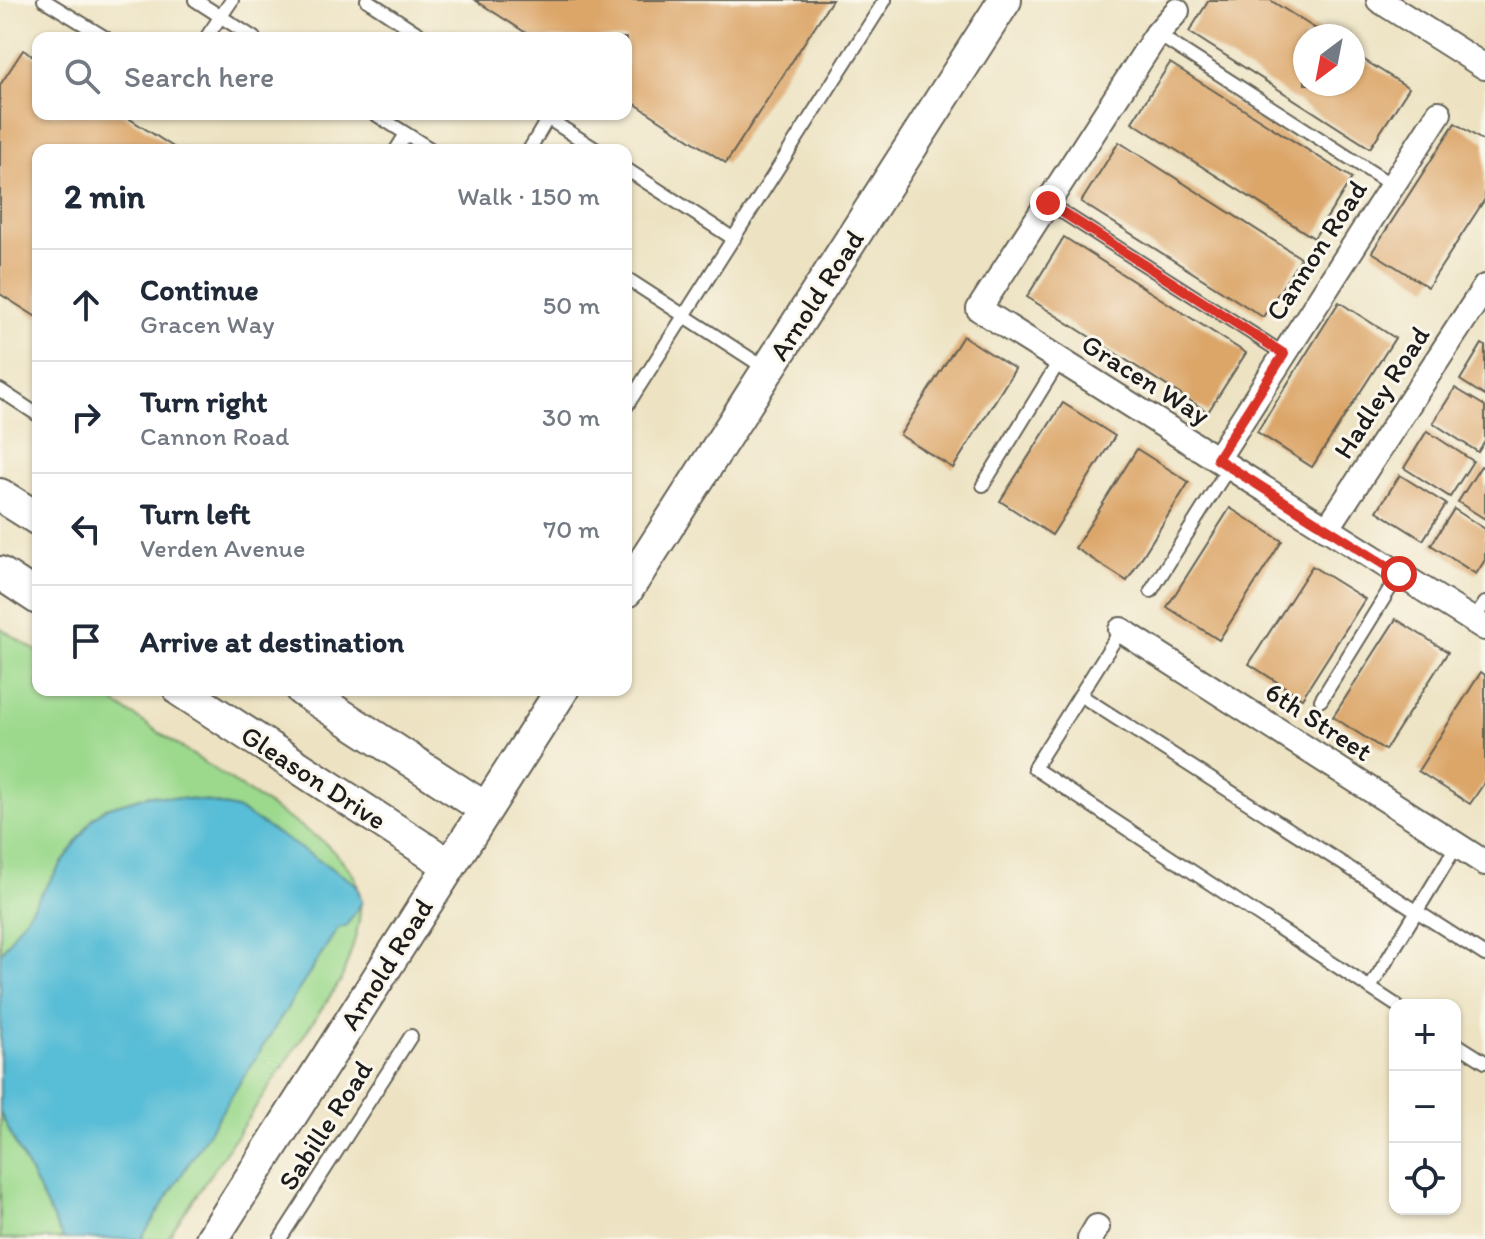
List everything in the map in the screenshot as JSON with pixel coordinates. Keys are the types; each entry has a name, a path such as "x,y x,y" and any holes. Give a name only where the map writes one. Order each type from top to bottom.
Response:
{"street":[{"path":"1379,0 1485,67"},
{"name":"Arnold Road","path":"632,582 1003,1"},
{"path":"1048,203 1157,34 1177,11"},
{"name":"Cannon Road","path":"1223,463 1284,354 1439,113"},
{"name":"Gracen Way","path":"1048,203 979,309 1399,574 1481,617"},
{"name":"Hadley Road","path":"1327,529 1484,291"},
{"path":"0,495 32,515"},
{"path":"0,573 32,594"},
{"name":"6th Street","path":"1121,630 1485,863"},
{"name":"Gleason Drive","path":"189,696 449,865"},
{"path":"311,696 486,809"},
{"name":"Arnold Road","path":"212,1239 558,696"}],"lane":[{"path":"44,0 96,32"},
{"path":"195,0 245,32"},
{"path":"210,32 232,0"},
{"path":"367,0 416,32"},
{"path":"632,398 885,0"},
{"path":"1157,34 1393,186"},
{"path":"384,120 422,144"},
{"path":"532,144 543,120"},
{"path":"551,120 588,144"},
{"path":"400,144 406,134"},
{"path":"632,173 734,239"},
{"path":"1048,203 1284,354"},
{"path":"632,282 768,370"},
{"path":"983,485 1060,360"},
{"path":"0,390 32,411"},
{"path":"1151,591 1223,463"},
{"path":"1321,700 1399,574"},
{"path":"1121,630 1034,768 1389,1000"},
{"path":"1080,695 1485,955"},
{"path":"1370,988 1457,845"},
{"name":"Sabille Road","path":"280,1239 411,1036"},
{"path":"1461,1047 1485,1062"}],"green space":[{"path":"0,628 32,648 32,696 104,696 324,842 347,866 357,882 360,910 341,980 167,1239 0,1239"}],"water":[{"path":"150,795 206,801 240,810 356,884 362,902 346,926 338,928 141,1239 63,1239 0,1113 0,954 93,818 106,808"}],"building":[{"path":"475,0 832,0 726,163 632,102 632,32 525,32"},
{"path":"1209,0 1270,0 1308,24 1293,24 1293,96 1365,96 1365,60 1409,88 1370,148 1189,32"},
{"path":"23,50 32,55 32,120 131,120 169,144 32,144 32,314 0,294 0,85"},
{"path":"1170,63 1352,178 1314,238 1132,122"},
{"path":"1455,123 1485,142 1485,199 1428,287 1372,252"},
{"path":"1119,142 1301,258 1263,317 1081,202"},
{"path":"1064,237 1246,353 1208,412 1027,297"},
{"path":"1339,302 1395,338 1312,467 1257,432"},
{"path":"963,336 1015,369 953,468 900,435"},
{"path":"1482,344 1485,346 1485,396 1460,380"},
{"path":"1455,388 1485,406 1485,441 1478,452 1433,423"},
{"path":"1063,403 1115,436 1052,535 1000,501"},
{"path":"1427,431 1473,461 1450,497 1404,468"},
{"path":"1137,449 1189,482 1127,581 1075,548"},
{"path":"1481,466 1485,469 1485,519 1458,502"},
{"path":"1400,475 1446,504 1423,540 1377,511"},
{"path":"1230,508 1282,541 1219,640 1167,607"},
{"path":"1454,509 1485,529 1485,560 1476,574 1431,545"},
{"path":"1312,566 1365,599 1302,698 1249,664"},
{"path":"1396,619 1448,652 1385,750 1333,717"},
{"path":"1481,672 1485,675 1485,782 1470,804 1418,771"}],"route":[{"path":"1048,203 1284,354 1217,459 1399,574"}]}
